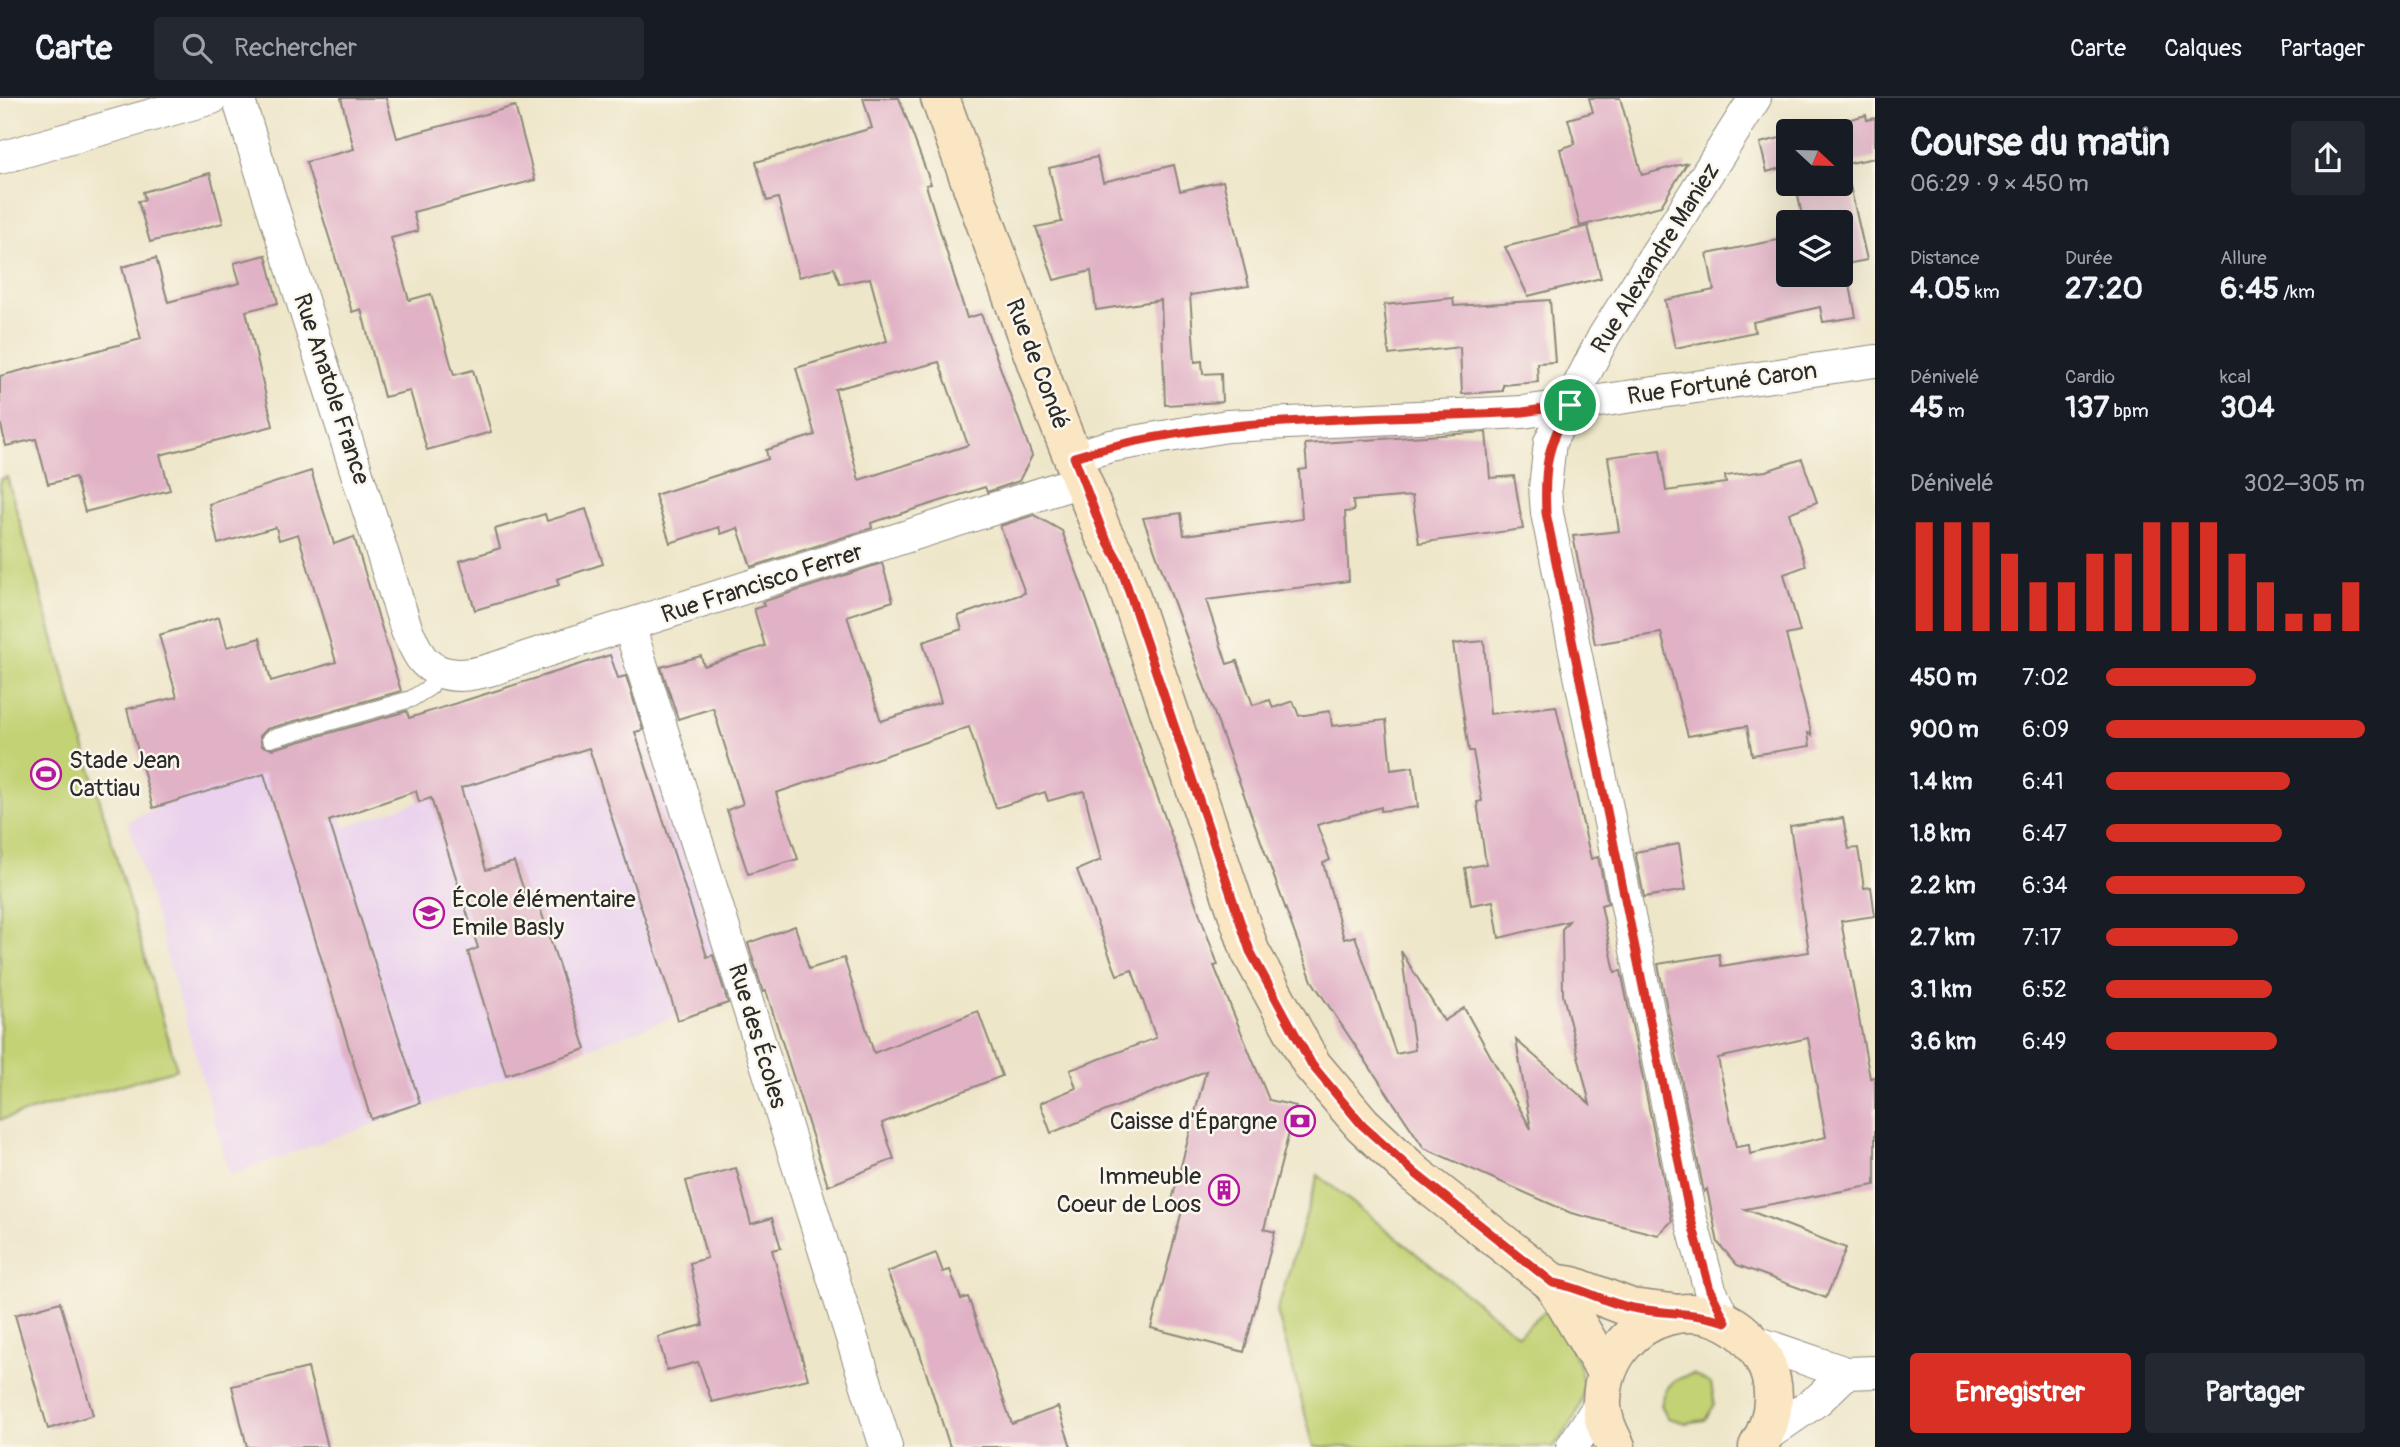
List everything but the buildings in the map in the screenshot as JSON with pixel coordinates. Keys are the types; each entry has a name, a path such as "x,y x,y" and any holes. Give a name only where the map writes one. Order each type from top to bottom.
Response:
{"main road":[{"name":"Rue de Condé","path":"940,98 1103,533 1119,562 1250,951 1312,1065 1362,1125 1416,1174 1553,1283"},
{"path":"1553,1283 1573,1286 1631,1308 1703,1314 1739,1331 1768,1368 1773,1389 1773,1410 1761,1442"},
{"path":"1553,1283 1604,1387"},
{"path":"1616,1447 1605,1423 1604,1387 1617,1350 1634,1332 1672,1313"}],"street":[{"path":"0,158 212,98"},
{"name":"Rue Anatole France","path":"238,98 407,631 422,660 439,671"},
{"name":"Rue Alexandre Maniez","path":"1739,1331 1710,1290 1690,1216 1546,513 1545,488 1550,442 1604,336 1755,98"},
{"name":"Rue Fortuné Caron","path":"1079,469 1111,446 1227,426 1523,412 1875,360"},
{"name":"Rue Francisco Ferrer","path":"439,671 459,677 629,625 1079,469"},
{"name":"Rue des Écoles","path":"629,625 886,1447"},
{"path":"1739,1331 1860,1372"},
{"path":"1761,1442 1860,1372"},
{"path":"1572,1447 1604,1387"}],"lane":[{"path":"270,739 411,699 429,687 439,671"}],"shaded area":[{"name":"École élémentaire Emile Basly","path":"620,649 729,998 230,1175 128,821 256,762 318,749 344,827 429,798 446,811 466,805 461,788 550,760 526,681"}],"green space":[{"name":"Stade Jean Cattiau","path":"7,477 177,1069 0,1120 0,479"},
{"path":"1318,1175 1518,1335 1548,1308 1578,1362 1583,1393 1569,1427 1553,1447 1314,1447 1277,1311"},
{"path":"1693,1374 1711,1384 1715,1404 1705,1420 1686,1423 1668,1418 1661,1405 1665,1392 1675,1380"}],"place":[{"name":"Stade Jean Cattiau","path":"46,774"},
{"name":"École élémentaire Emile Basly","path":"429,913"},
{"name":"Caisse d'Épargne","path":"1300,1121"},
{"name":"Immeuble Coeur de Loos","path":"1224,1190"}],"route":[{"path":"1570,405 1550,442 1545,488 1546,513 1652,1020 1690,1216 1710,1290 1726,1322 1703,1314 1631,1308 1573,1286 1553,1283 1416,1174 1362,1125 1312,1065 1250,951 1119,562 1103,533 1074,457 1111,446 1227,426 1523,412 1570,405"}]}
